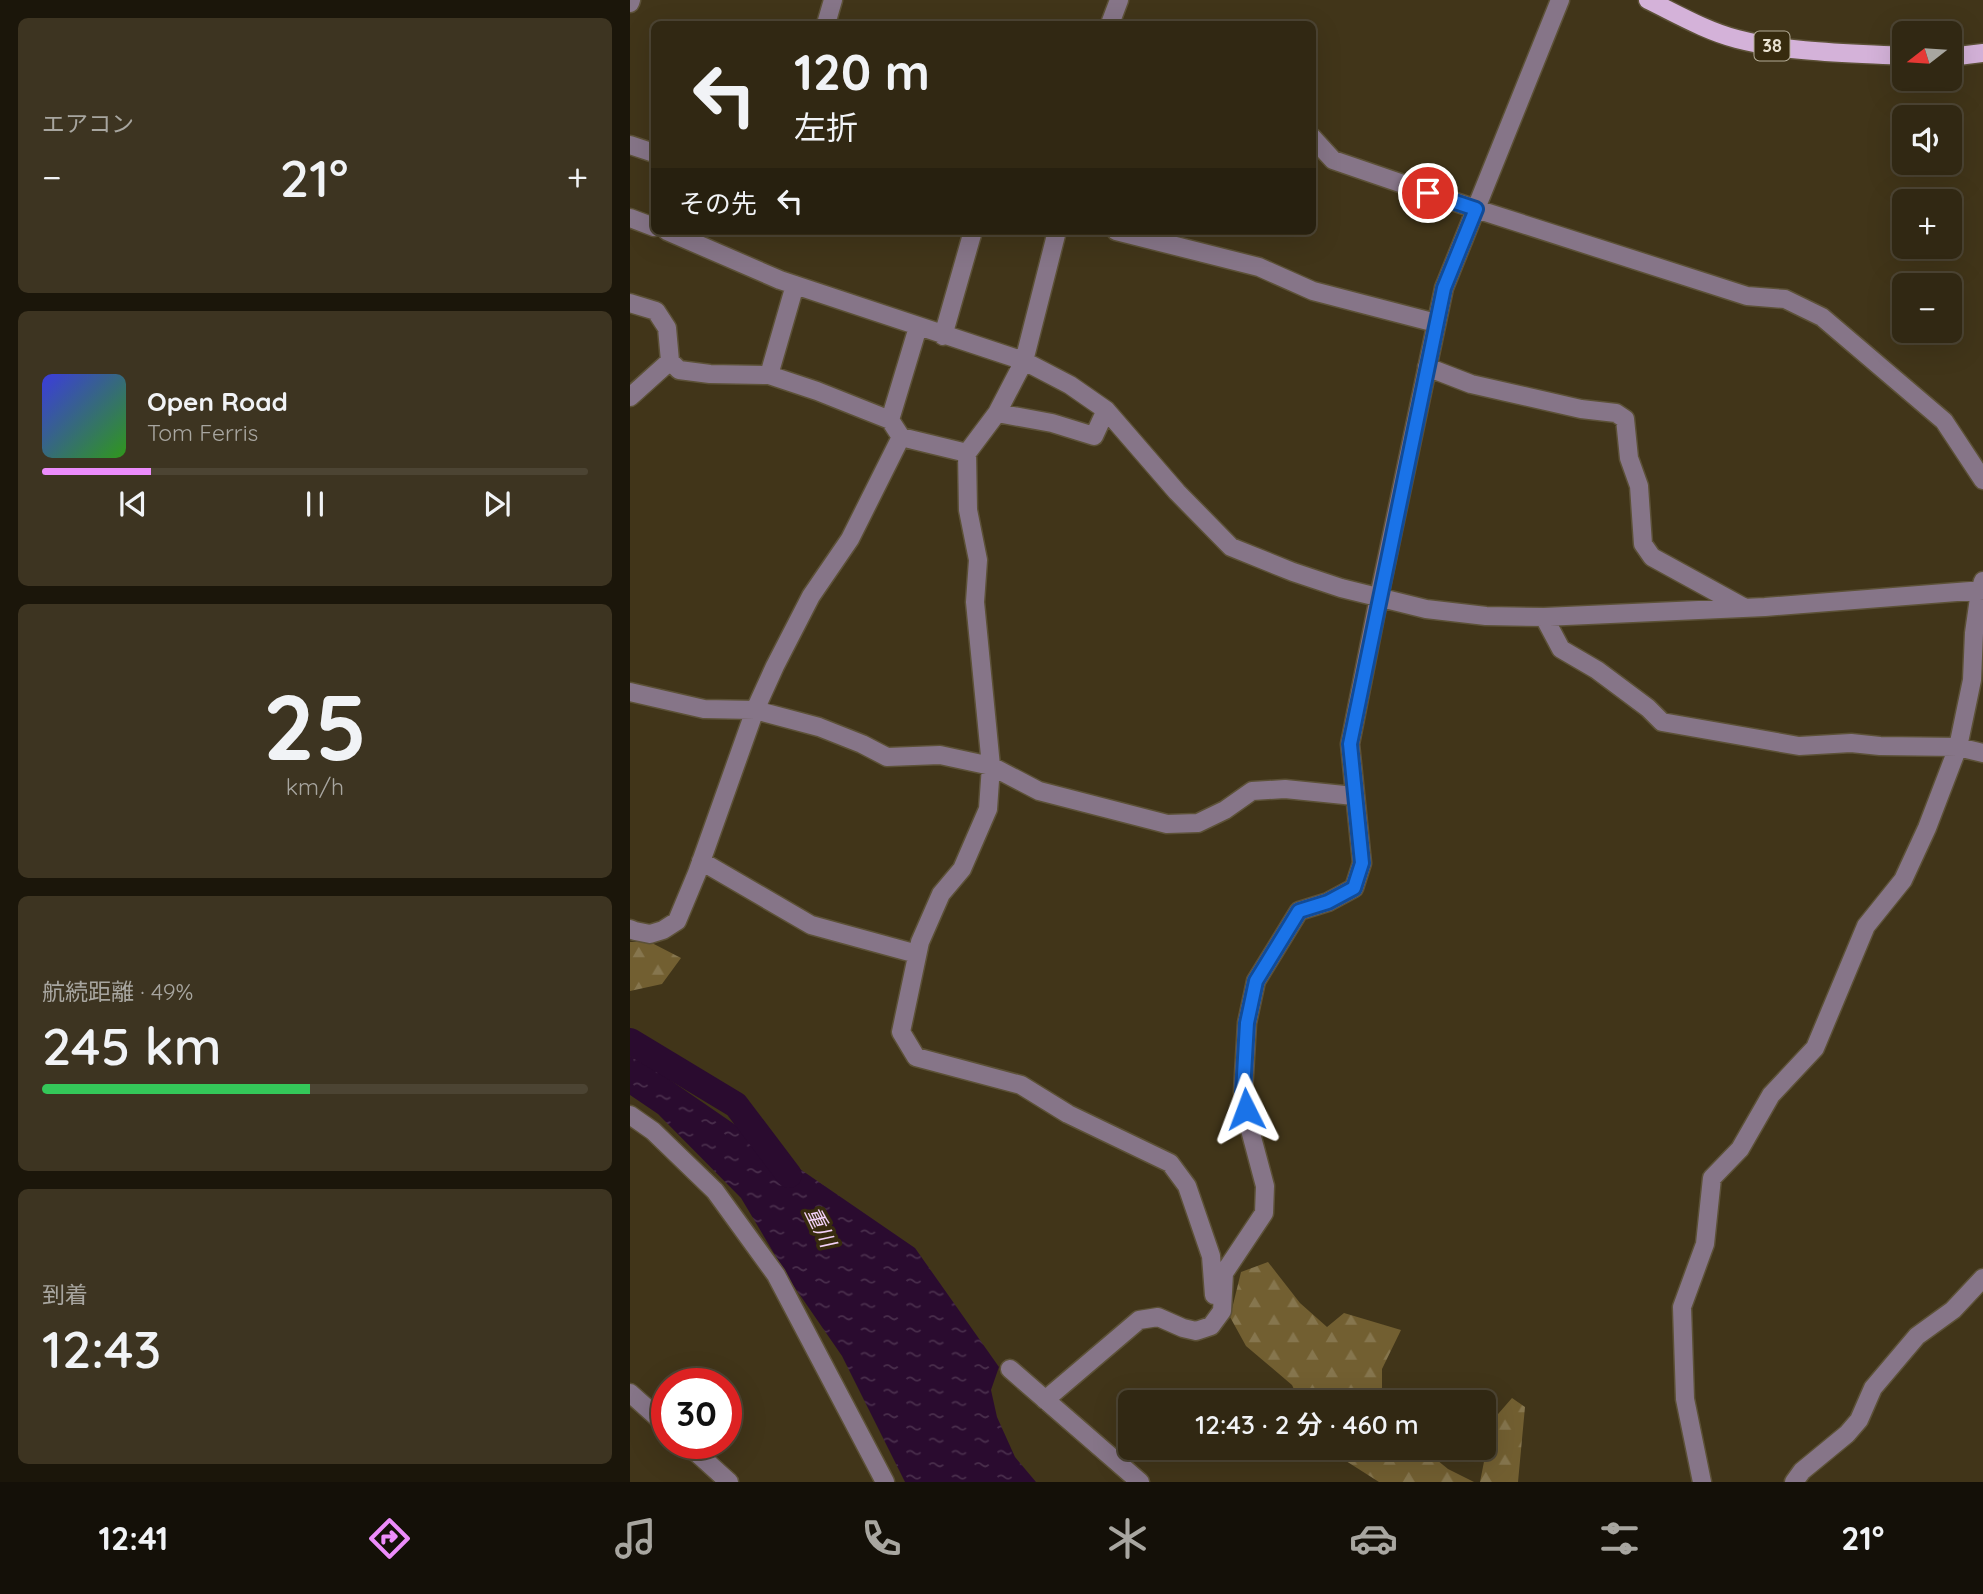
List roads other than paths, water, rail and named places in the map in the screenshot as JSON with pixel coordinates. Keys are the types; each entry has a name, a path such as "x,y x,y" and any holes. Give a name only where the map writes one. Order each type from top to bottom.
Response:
{"main road":[{"name":"38","path":"1648,0 1735,39 1792,49 1892,55"},
{"path":"1962,56 1983,53"}],"street":[{"path":"827,21 833,0"},
{"path":"1111,21 1119,0"},
{"path":"1045,1400 1139,1320 1158,1317 1196,1331 1211,1326 1222,1311 1224,1273 1264,1213 1265,1186 1243,1092 1247,1023 1256,981 1299,911 1328,902 1354,888 1362,863 1350,744 1444,288 1560,0"},
{"path":"1316,141 1333,160 1747,296 1784,299 1822,317 1944,421 1983,480"},
{"path":"630,145 651,152"},
{"path":"630,218 651,226"},
{"path":"676,235 795,285 1024,361 1070,385 1106,410 1177,492 1231,547 1342,588 1426,609 1474,615 1544,617 1745,608 1982,587 1974,633 1972,680 1958,747 1913,859 1903,880 1866,926 1815,1048 1771,1095 1740,1149 1712,1178 1705,1244 1682,1307 1685,1399 1702,1482"},
{"path":"943,336 972,235"},
{"path":"1056,235 1024,361 997,413 967,453 968,510 978,560 975,602 990,766 988,809 962,869 942,894 920,942 901,1032 916,1057 1021,1085 1068,1114 1170,1163 1187,1186 1211,1256 1216,1319"},
{"path":"1132,235 1259,267 1313,291 1436,323"},
{"path":"769,375 795,285"},
{"path":"630,303 656,311 667,328 670,361 679,370 710,374 769,375 890,420 901,437 967,453"},
{"path":"890,420 919,327"},
{"path":"630,397 670,361"},
{"path":"1427,367 1471,384 1581,409 1616,413 1625,419 1629,458 1639,486 1643,544 1652,557 1745,608"},
{"path":"997,413 1052,423 1094,436 1106,410"},
{"path":"630,929 649,934 677,922 698,873 755,710 775,666 811,596 850,540 901,437"},
{"path":"1544,617 1561,649 1597,670 1648,708 1662,722 1799,746 1851,743 1958,747 1983,753"},
{"path":"630,692 704,709 755,710 819,727 887,757 940,755 990,766 1039,790 1167,824 1198,823 1252,791 1284,789 1354,796"},
{"path":"701,861 811,925 917,954"},
{"path":"630,1115 653,1130 715,1191 776,1275 886,1482"},
{"path":"1794,1482 1802,1471 1847,1434 1859,1420 1873,1388 1916,1336 1953,1310 1983,1278"},
{"path":"1010,1369 1140,1482"},
{"path":"630,1393 651,1412"},
{"path":"704,1459 729,1482"}],"water":[{"path":"630,1056 657,1071 915,1248 999,1367 991,1390 997,1417 1015,1457 1036,1482 905,1482 842,1356 793,1285 741,1198 658,1114 630,1095"}],"waterway":[{"name":"重川","path":"630,1041 736,1105 789,1175"}]}
